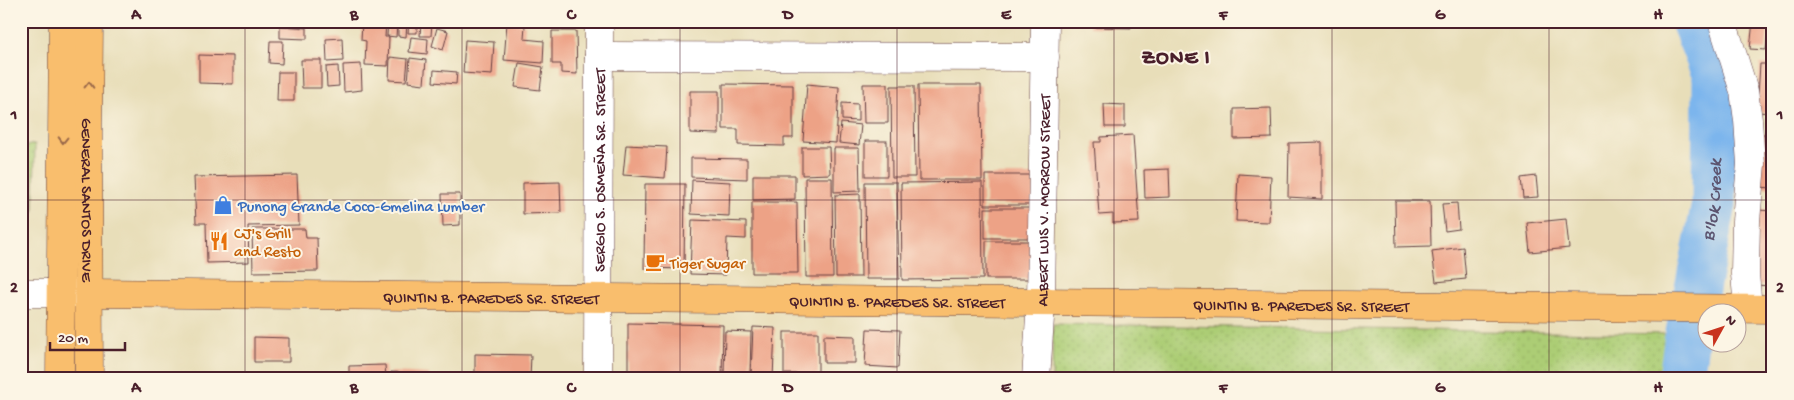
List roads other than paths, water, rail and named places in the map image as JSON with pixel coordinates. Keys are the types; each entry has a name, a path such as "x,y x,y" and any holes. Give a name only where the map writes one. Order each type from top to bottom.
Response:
{"main road":[{"name":"GENERAL SANTOS DRIVE","path":"60,379 63,21"},
{"name":"GENERAL SANTOS DRIVE","path":"89,21 89,379"},
{"name":"QUINTIN B. PAREDES SR. STREET","path":"89,293 1754,308"}],"street":[{"name":"SERGIO S. OSMEÑA SR. STREET","path":"598,379 599,21"},
{"name":"ALBERT LUIS V. MORROW STREET","path":"1036,379 1041,302 1045,21"},
{"path":"1722,21 1744,91 1748,120 1751,164 1746,221 1745,274 1754,308"},
{"path":"598,56 1044,58"},
{"name":"QUINTIN B. PAREDES SR. STREET","path":"21,293 89,293"}],"waterway":[{"name":"B'lok Creek","path":"1681,379 1686,343 1714,204 1715,76 1693,21"}],"place":[{"name":"Punong Grande Coco-Gmelina Lumber","path":"223,205"},
{"name":"CJ's Grill and Resto","path":"219,241"},
{"name":"Tiger Sugar","path":"655,262"}],"district":[{"name":"ZONE I","path":"1176,56"}]}
